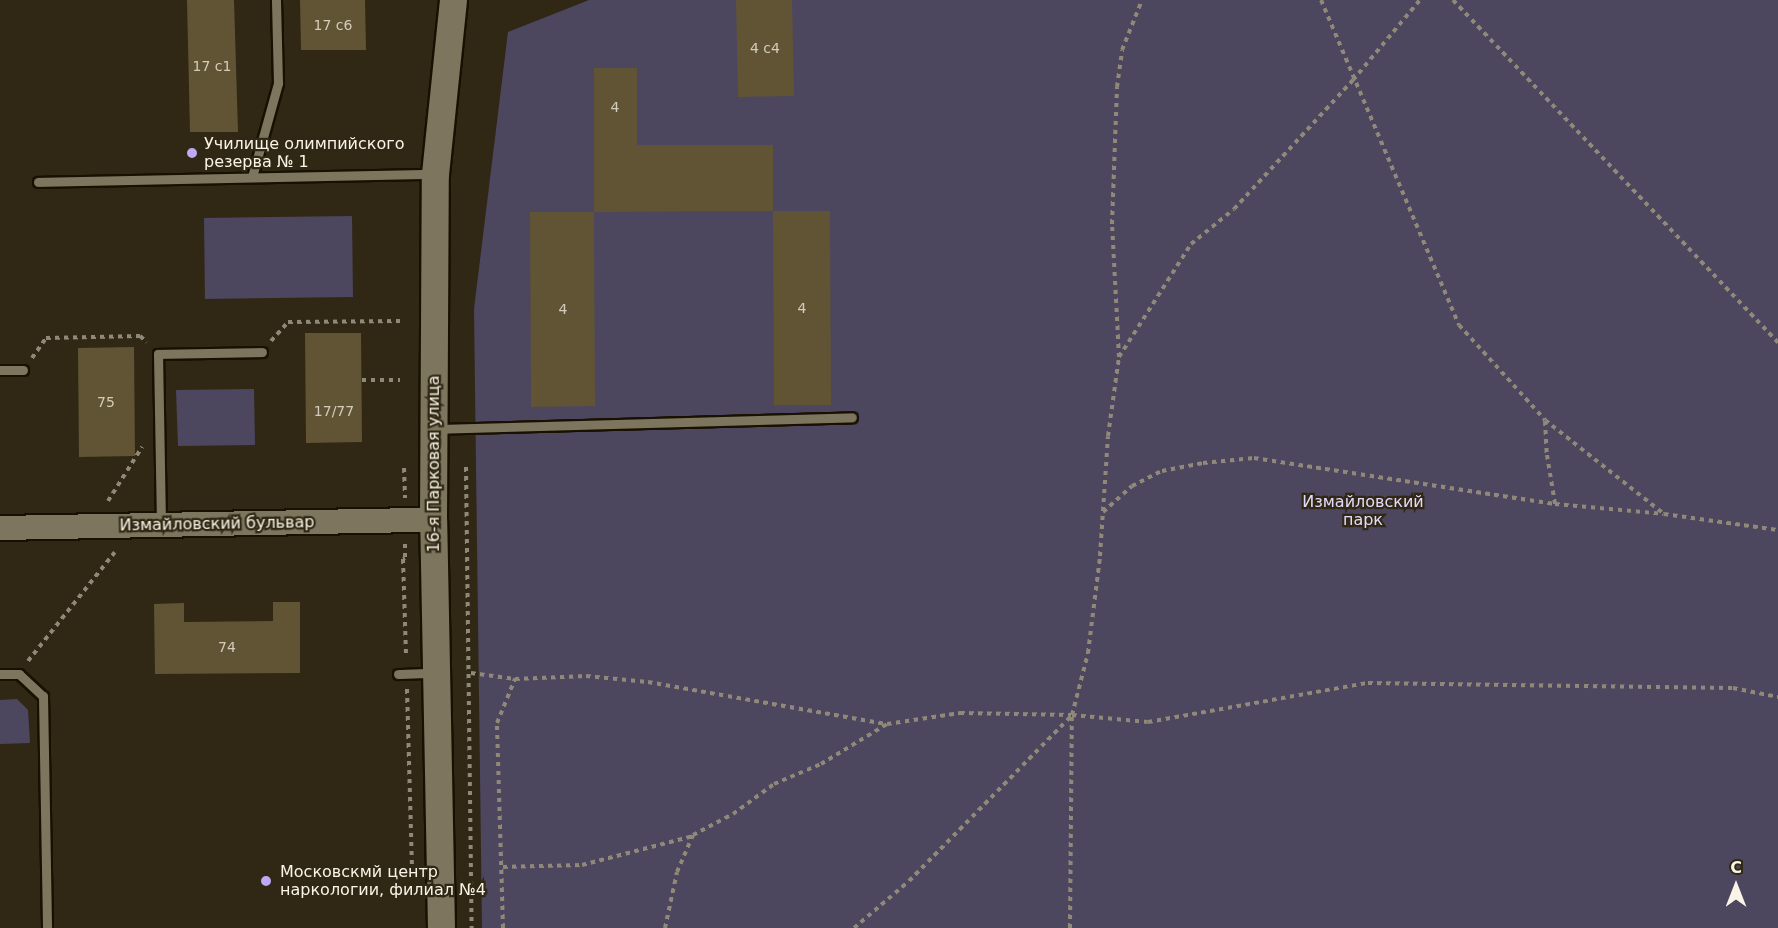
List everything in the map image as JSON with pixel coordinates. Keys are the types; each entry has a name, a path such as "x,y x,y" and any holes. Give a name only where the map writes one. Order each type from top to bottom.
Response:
{"main road":[{"name":"16-я Парковая улица","path":"441,928 433,520 435,174 453,0"}],"street":[{"name":"Измайловский бульвар","path":"0,528 433,520"}],"lane":[{"path":"252,177 278,82 276,0"},
{"path":"38,182 435,174"},
{"path":"161,525 158,354 262,352"},
{"path":"0,370 23,370"},
{"path":"433,429 852,417"},
{"path":"403,673 437,673"},
{"path":"0,674 19,674 43,696 48,928"}],"path":[{"path":"1070,928 1072,715 1088,653 1100,556 1108,436 1119,357 1112,224 1117,87 1122,50 1142,0"},
{"path":"1321,0 1353,80 1459,325 1545,420 1664,514"},
{"path":"1119,357 1191,244 1234,209 1353,80 1420,0"},
{"path":"1453,0 1778,343"},
{"path":"262,352 288,322 400,321"},
{"path":"23,370 46,338 140,336 158,354"},
{"path":"362,380 400,380"},
{"path":"1545,420 1546,455 1555,504"},
{"path":"106,505 159,421"},
{"path":"1102,512 1132,486 1162,471 1203,463 1254,458 1555,504 1664,514 1778,530"},
{"path":"466,467 471,673 472,928"},
{"path":"19,674 115,552"},
{"path":"404,559 403,673 412,882"},
{"path":"471,673 515,678 586,676 648,682 887,724 960,713 1072,715 1148,722 1368,683 1733,688 1778,697"},
{"path":"508,928 503,926 497,723 515,678"},
{"path":"854,928 909,881 1072,715"},
{"path":"503,867 582,865 693,835 733,813 774,784 821,764 887,724"},
{"path":"666,928 677,872 693,835"}],"green space":[{"name":"Измайловский парк","path":"589,0 1778,0 1778,928 482,928 474,309 508,32"},
{"path":"352,216 353,297 205,299 204,218"},
{"path":"254,389 255,445 178,446 176,390"},
{"path":"17,699 28,710 30,743 0,744 0,700"}],"building":[{"path":"187,0 234,0 238,132 190,132"},
{"path":"300,0 365,0 366,50 301,50"},
{"path":"736,0 792,0 794,96 738,97"},
{"path":"594,68 637,68 637,145 773,145 773,211 594,212"},
{"path":"773,211 830,211 831,405 774,405"},
{"path":"530,212 594,212 595,406 531,407"},
{"path":"305,333 361,333 362,442 306,443"},
{"path":"134,347 135,456 79,457 78,348"},
{"path":"273,602 300,602 300,673 155,674 154,604 184,603 184,622 273,621"}],"place":[{"name":"Училище олимпийского резерва № 1","path":"192,153"},
{"name":"Московскмй центр наркологии, филиал №4","path":"266,881"}]}
